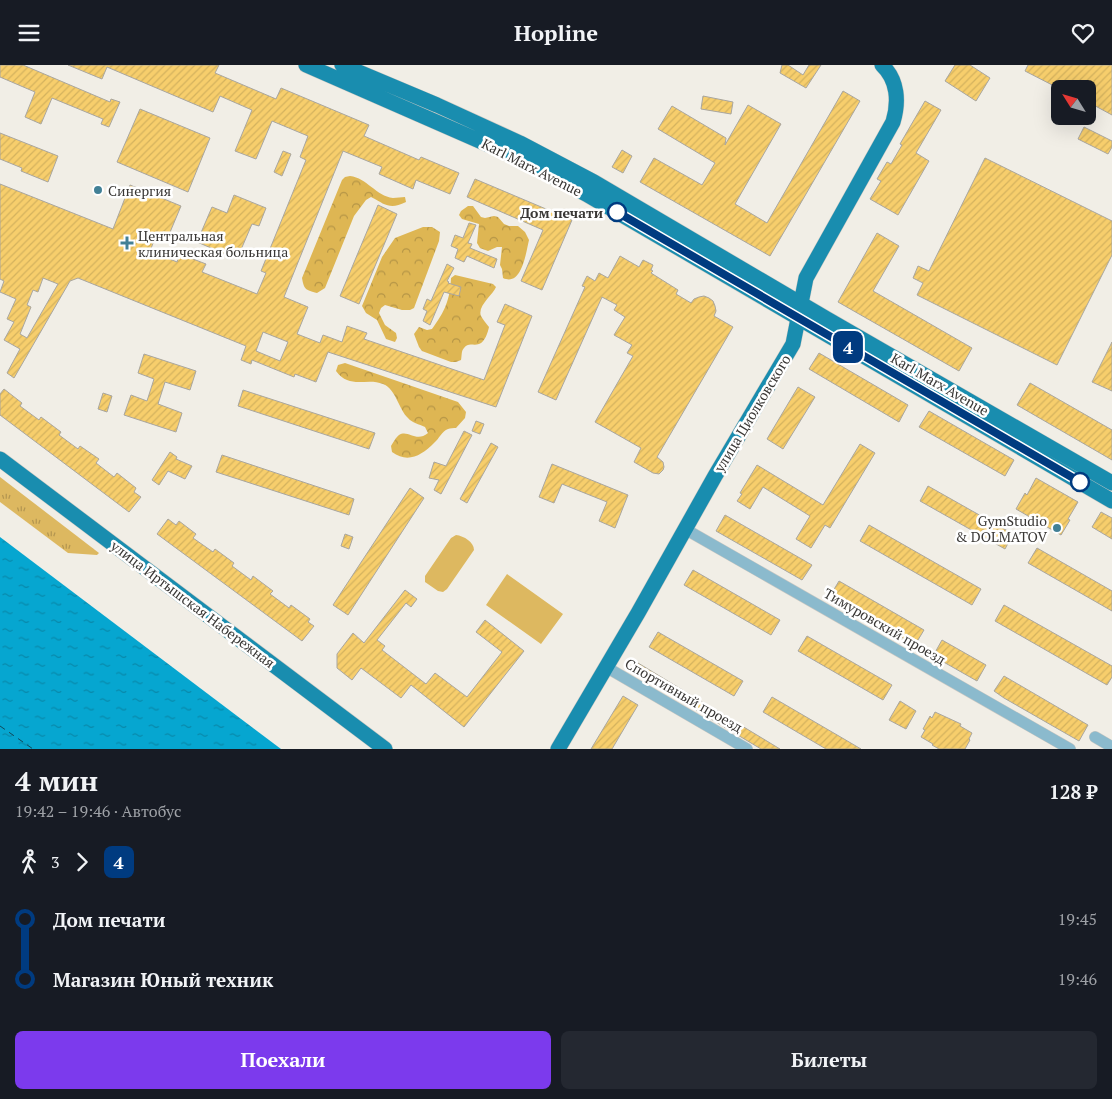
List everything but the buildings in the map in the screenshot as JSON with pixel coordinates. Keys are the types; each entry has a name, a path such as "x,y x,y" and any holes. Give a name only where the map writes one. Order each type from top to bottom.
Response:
{"main road":[{"name":"Karl Marx Avenue","path":"306,65 486,136 594,182 1112,483"},
{"name":"Karl Marx Avenue","path":"342,65 437,105 486,136"},
{"name":"улица Циолковского","path":"558,749 714,477 794,344 806,278 894,122 897,109 897,95 893,81 882,65"},
{"name":"Karl Marx Avenue","path":"517,150 590,196 1112,501"},
{"name":"улица Иртышская Набережная","path":"0,459 386,749"}],"street":[{"name":"Тимуровский проезд","path":"685,529 1070,749"},
{"name":"Спортивный проезд","path":"606,667 747,749"},
{"path":"1095,737 1112,747"}],"green space":[{"path":"350,176 362,180 387,197 405,197 406,202 392,206 371,197 366,200 354,216 325,288 317,293 310,291 306,289 302,278 342,180"},
{"path":"468,206 473,206 481,217 498,217 504,224 518,226 525,232 529,240 522,267 515,278 503,278 500,265 502,247 488,251 480,248 477,243 479,224 462,219 459,215"},
{"path":"423,227 432,227 440,232 439,241 414,308 402,310 385,305 379,313 385,325 396,333 397,338 395,342 386,339 377,320 366,313 362,306 382,257 395,238"},
{"path":"455,275 493,284 496,287 480,312 489,327 485,339 479,344 466,346 462,351 461,360 451,362 422,351 414,334 419,327 427,330 432,329 437,323 448,299 451,278"},
{"path":"345,363 458,402 466,412 465,418 456,428 444,431 436,441 420,454 409,458 398,456 392,452 391,446 398,436 406,434 424,436 428,433 425,427 408,418 391,390 383,384 377,382 353,382 341,377 336,371 338,365"},
{"path":"0,477 99,553 97,555 68,553 0,502"},
{"path":"456,535 468,540 474,547 474,550 447,589 443,592 438,591 425,582 425,576 451,538"},
{"path":"507,574 563,614 541,644 486,605"}],"water":[{"path":"0,537 281,749 0,749"}],"ferry route":[{"path":"0,726 33,749"}],"bus line":[{"name":"4","path":"617,212 1080,482"}],"place":[{"name":"Синергия","path":"98,190"},
{"name":"Дом печати","path":"617,212"},
{"name":"Центральная клиническая больница","path":"127,243"},
{"name":"GymStudio & DOLMATOV","path":"1057,528"}]}
